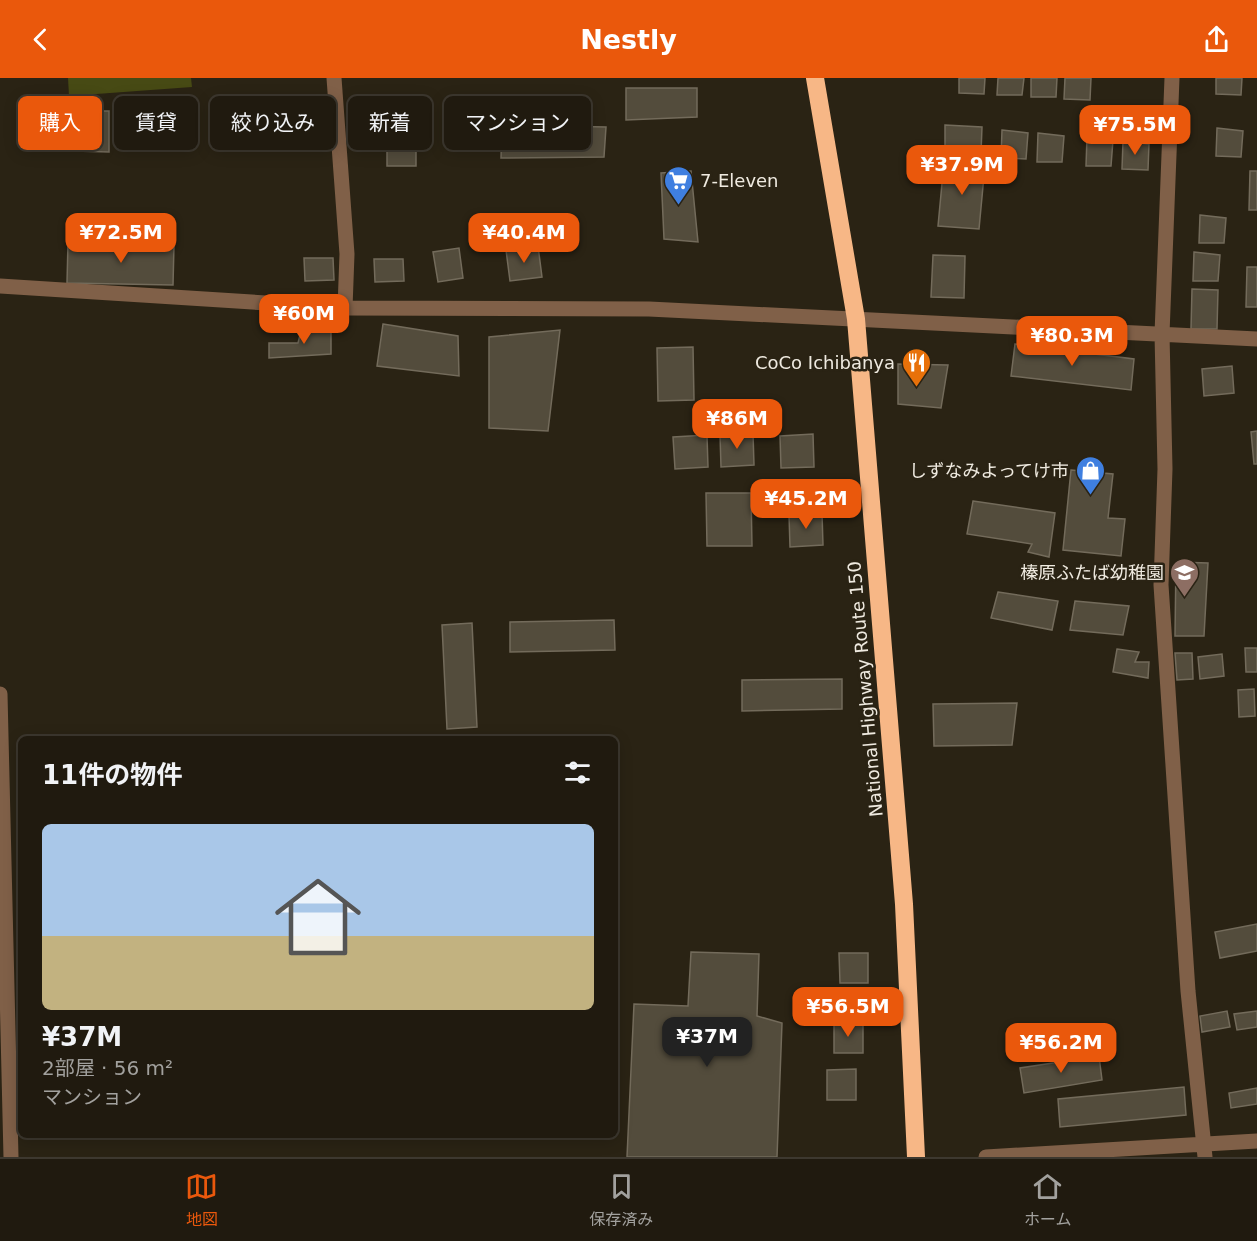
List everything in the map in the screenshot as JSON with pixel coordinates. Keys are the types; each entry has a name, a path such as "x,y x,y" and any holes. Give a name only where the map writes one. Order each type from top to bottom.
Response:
{"highway":[{"name":"National Highway Route 150","path":"815,78 856,319 904,904 916,1157"}],"street":[{"path":"334,78 347,254 345,308"},
{"path":"1172,78 1162,334 1165,469 1161,585 1188,991 1205,1151"},
{"path":"0,286 345,308 649,309 1257,339"},
{"path":"0,694 11,1157"},
{"path":"986,1157 1205,1151 1257,1141"}],"green space":[{"path":"68,78 191,78 192,87 69,96"}],"building":[{"path":"959,78 985,78 984,94 959,93"},
{"path":"998,78 1024,78 1022,95 997,95"},
{"path":"1031,78 1057,78 1056,97 1031,97"},
{"path":"1065,78 1091,78 1090,100 1064,99"},
{"path":"1216,78 1242,78 1241,95 1216,94"},
{"path":"626,88 697,88 697,117 626,120"},
{"path":"102,111 109,111 109,152 75,151 102,150"},
{"path":"945,125 982,127 981,153 945,151"},
{"path":"591,127 606,127 604,157 501,158 501,150 591,150"},
{"path":"1217,128 1243,131 1241,157 1216,156"},
{"path":"1002,130 1028,133 1026,159 1001,158"},
{"path":"1038,133 1064,136 1062,162 1037,162"},
{"path":"1087,137 1113,140 1111,166 1086,166"},
{"path":"1123,141 1149,144 1148,170 1122,169"},
{"path":"387,150 416,150 416,166 387,166"},
{"path":"944,162 985,165 979,229 938,226"},
{"path":"691,171 698,242 664,239 661,173"},
{"path":"1250,171 1257,171 1257,210 1249,210"},
{"path":"1200,215 1226,218 1224,243 1199,243"},
{"path":"68,243 174,245 173,285 67,283"},
{"path":"538,246 542,277 510,281 506,250"},
{"path":"459,248 463,278 438,282 433,252"},
{"path":"1194,252 1220,255 1218,281 1193,281"},
{"path":"933,255 965,256 964,298 931,297"},
{"path":"304,258 333,258 334,280 305,281"},
{"path":"374,259 403,259 404,281 375,282"},
{"path":"1247,267 1257,267 1257,307 1246,307"},
{"path":"1192,289 1218,290 1217,329 1191,329"},
{"path":"383,324 458,336 459,376 377,366"},
{"path":"331,330 331,354 269,358 269,343 298,343 301,331"},
{"path":"560,330 548,431 489,428 489,337"},
{"path":"1015,344 1134,359 1131,390 1011,376"},
{"path":"693,347 694,400 658,401 657,348"},
{"path":"898,364 948,365 941,408 898,404"},
{"path":"1232,366 1234,393 1204,396 1202,369"},
{"path":"1257,431 1257,464 1254,464 1251,432"},
{"path":"753,433 754,465 721,467 720,435"},
{"path":"813,434 814,467 781,468 780,436"},
{"path":"707,435 708,467 675,469 673,437"},
{"name":"しずなみよってけ市","path":"1071,470 1113,474 1108,518 1125,519 1121,556 1063,550"},
{"path":"706,493 751,493 752,546 707,546"},
{"path":"973,501 1055,513 1049,557 1028,552 1032,544 967,534"},
{"path":"822,513 823,545 790,547 789,515"},
{"path":"1176,562 1208,563 1204,636 1175,636"},
{"path":"998,592 1058,601 1052,630 991,618"},
{"path":"1075,601 1129,606 1123,635 1070,630"},
{"path":"614,620 615,650 510,652 510,622"},
{"path":"472,623 477,727 447,729 442,625"},
{"path":"1245,648 1257,648 1257,672 1246,672"},
{"path":"1117,649 1139,652 1135,662 1149,662 1148,678 1113,672"},
{"path":"1175,653 1192,653 1193,679 1177,680"},
{"path":"1222,654 1224,676 1200,679 1198,657"},
{"path":"842,679 842,709 742,711 742,680"},
{"path":"1254,689 1255,716 1239,717 1238,690"},
{"path":"1017,703 1012,745 934,746 933,704"},
{"path":"1257,924 1257,951 1220,958 1215,932"},
{"path":"691,952 759,954 757,1016 782,1023 777,1157 627,1157 634,1004 688,1006"},
{"path":"839,953 868,953 868,983 840,983"},
{"path":"1227,1011 1230,1027 1202,1032 1200,1016"},
{"path":"1257,1011 1257,1027 1237,1030 1234,1014"},
{"path":"834,1023 863,1023 863,1053 834,1053"},
{"path":"1099,1056 1102,1080 1024,1093 1020,1068"},
{"path":"856,1069 856,1100 827,1100 827,1070"},
{"path":"1184,1087 1186,1115 1060,1127 1058,1099"},
{"path":"1257,1088 1257,1104 1231,1108 1229,1093"}],"place":[{"name":"7-Eleven","path":"679,206"},
{"name":"CoCo Ichibanya","path":"916,388"},
{"name":"しずなみよってけ市","path":"1090,496"},
{"name":"榛原ふたば幼稚園","path":"1185,598"}]}
